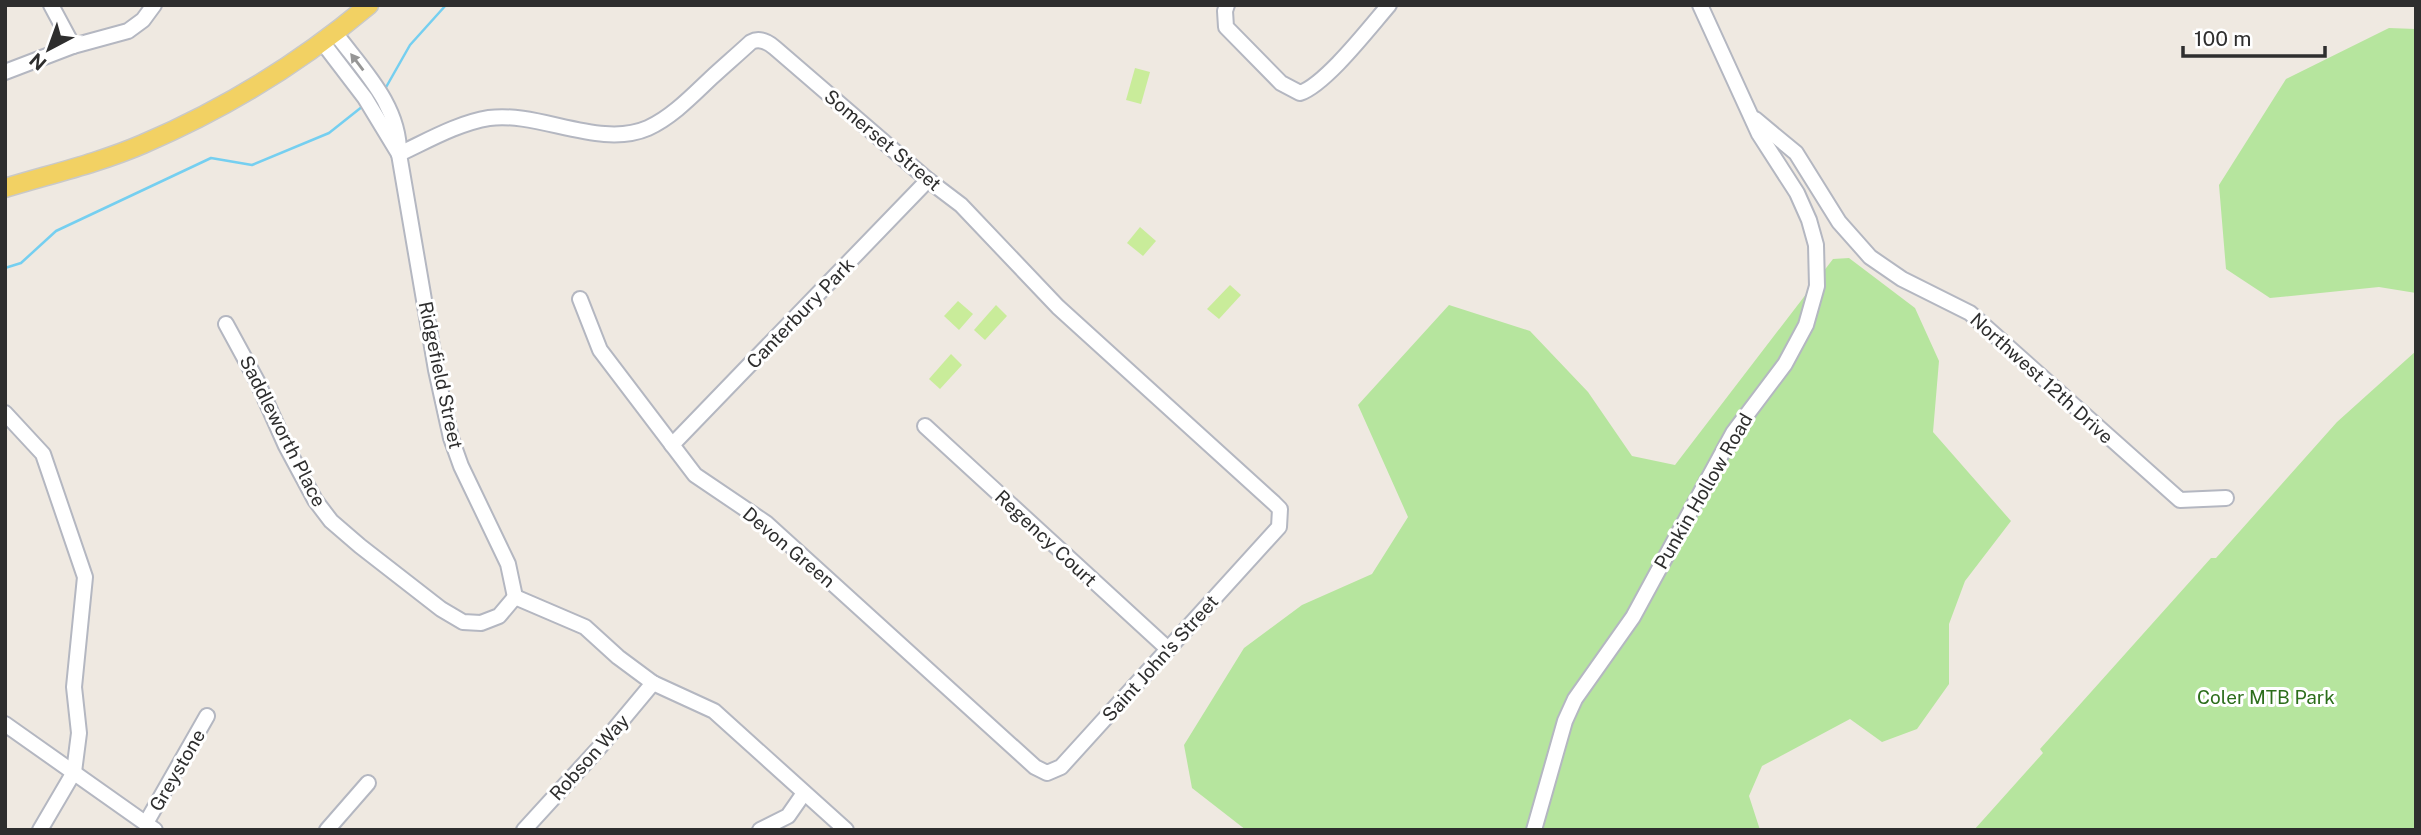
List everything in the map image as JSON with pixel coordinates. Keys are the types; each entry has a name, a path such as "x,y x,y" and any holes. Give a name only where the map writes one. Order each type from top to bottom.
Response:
{"main road":[{"path":"5,188 141,145 234,100 329,38 369,5"}],"street":[{"path":"51,5 73,46"},
{"path":"5,72 73,46 128,31 143,20 154,5"},
{"path":"1227,5 1226,27 1281,83 1300,93 1310,90 1324,77 1389,5"},
{"name":"Punkin Hollow Road","path":"1534,830 1565,721 1575,699 1633,617 1733,433 1785,364 1806,325 1817,286 1816,245 1809,220 1797,193 1759,134 1700,5"},
{"name":"Ridgefield Street","path":"329,38 399,153"},
{"name":"Ridgefield Street","path":"329,38 378,89 399,134 399,153 436,370 451,438 461,466 508,564 516,597"},
{"name":"Somerset Street","path":"399,153 467,124 490,118 518,119 621,134 637,131 671,113 756,39 762,40 775,48 928,180 961,205 1058,307 1280,509 1279,527"},
{"name":"Northwest 12th Drive","path":"1751,116 1796,153 1839,222 1870,257 1902,279 1970,313 2180,500 2226,498"},
{"name":"Canterbury Park","path":"671,445 928,180"},
{"name":"Devon Green","path":"580,299 600,350 695,475 766,523 1035,767"},
{"name":"Saddleworth Place","path":"226,324 257,381 314,500 331,521 441,609 463,622 481,623 499,616 516,597"},
{"path":"5,414 43,454 85,577 74,687 79,733 74,772 40,830"},
{"name":"Regency Court","path":"925,426 1168,649"},
{"name":"Saint John's Street","path":"1035,767 1047,773 1061,767 1279,527"},
{"path":"516,597 585,627 618,657 653,683 715,711 846,830"},
{"name":"Robson Way","path":"524,830 598,749 653,683"},
{"name":"Greystone","path":"151,826 207,716"},
{"path":"5,724 151,826"},
{"path":"327,830 368,783"},
{"path":"760,830 788,816 804,793"}],"green space":[{"path":"2389,28 2416,29 2416,293 2379,287 2270,298 2226,269 2219,185 2286,79"},
{"path":"1135,68 1150,72 1141,104 1126,100"},
{"path":"1140,227 1156,241 1143,256 1127,243"},
{"path":"1849,258 1915,308 1939,361 1933,432 2011,521 1965,581 1949,624 1949,684 1917,729 1882,742 1850,719 1762,766 1749,796 1760,830 1246,830 1192,788 1184,745 1244,648 1302,605 1372,574 1408,517 1358,405 1449,305 1530,331 1588,392 1632,456 1675,465 1833,259"},
{"path":"1230,285 1241,295 1219,319 1207,309"},
{"path":"958,301 973,314 959,330 944,316"},
{"path":"996,305 1007,316 985,340 974,330"},
{"name":"Coler MTB Park","path":"2416,351 2416,830 1974,830 2043,753 2040,749 2211,558 2216,558 2337,422"},
{"path":"951,354 962,365 940,389 929,379"}],"waterway":[{"path":"385,89 410,45 446,5"},
{"path":"5,268 21,263 56,231 211,158 252,165 329,133 363,106"}]}
